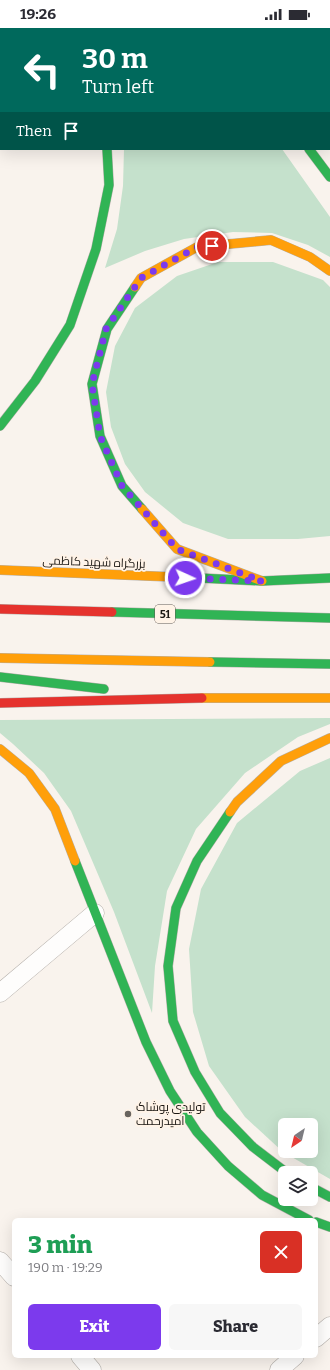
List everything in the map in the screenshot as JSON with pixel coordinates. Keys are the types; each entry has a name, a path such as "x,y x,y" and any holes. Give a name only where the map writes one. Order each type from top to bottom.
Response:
{"main road":[{"path":"0,426 35,382 70,325 96,249 109,185 107,150"},
{"path":"310,150 330,177"},
{"path":"262,581 177,549 122,486 100,436 92,384 106,329 141,278 197,247 271,240 310,256 330,271"},
{"name":"بزرگراه شهید کاظمی","path":"0,570 262,581 330,578"},
{"name":"51","path":"0,609 330,618"},
{"path":"0,658 330,664"},
{"path":"0,678 194,698"},
{"path":"0,703 194,698 330,698"},
{"path":"278,1166 253,1147 220,1113 195,1072 173,1021 168,966 176,908 197,861 237,802 282,761 330,738"},
{"path":"0,749 29,773 55,809 146,1042 170,1091 197,1132 228,1166 262,1194 305,1218"},
{"path":"318,1191 330,1197"},
{"path":"318,1223 330,1227"}],"street":[{"path":"0,993 95,913"},
{"path":"0,1261 12,1275"},
{"path":"318,1336 330,1326"},
{"path":"82,1358 92,1370"},
{"path":"279,1370 293,1358"}],"green space":[{"path":"124,150 283,150 330,217 330,257 308,245 272,233 233,232 184,239 145,251 105,268 117,229 123,186"},
{"path":"218,262 273,262 323,280 330,287 330,536 298,539 228,539 183,523 145,492 125,464 111,427 106,392 115,346 135,308 177,276"},
{"path":"330,718 330,724 298,737 245,773 196,829 167,891 155,966 152,1013 114,912 71,811 44,773 0,733 0,720"},
{"path":"330,758 330,1179 318,1172 318,1166 307,1166 293,1158 318,1158 318,1118 278,1118 278,1147 245,1117 209,1066 193,1012 189,949 201,889 237,823 300,771"}],"traffic: fast":[{"path":"0,426 35,381 70,325 96,249 109,185 107,150"},
{"path":"310,150 330,177"},
{"path":"135,287 107,329 92,384 100,436 122,486 142,509"},
{"path":"200,578 262,581 330,578"},
{"path":"112,612 330,618"},
{"path":"210,662 330,664"},
{"path":"0,677 104,689"},
{"path":"230,812 197,861 176,908 168,966 173,1021 195,1072 220,1113 253,1147 278,1166"},
{"path":"75,861 146,1042 170,1091 197,1132 228,1166 262,1195 305,1218"},
{"path":"318,1191 330,1197"},
{"path":"318,1223 330,1227"}],"traffic: slow":[{"path":"135,287 141,278 197,247 271,240 310,257 330,271"},
{"path":"142,509 177,549 262,581"},
{"path":"0,570 200,578"},
{"path":"0,658 210,662"},
{"path":"202,698 330,698"},
{"path":"230,812 237,802 281,761 330,738"},
{"path":"0,749 29,773 55,809 75,861"}],"traffic: jam":[{"path":"0,609 112,612"},
{"path":"0,703 202,698"}],"place":[{"name":"تولیدی پوشاک امیدرحمت","path":"128,1114"}],"route":[{"path":"185,578 262,581 177,549 122,486 100,436 92,384 106,329 141,278 197,247 212,246"}]}
